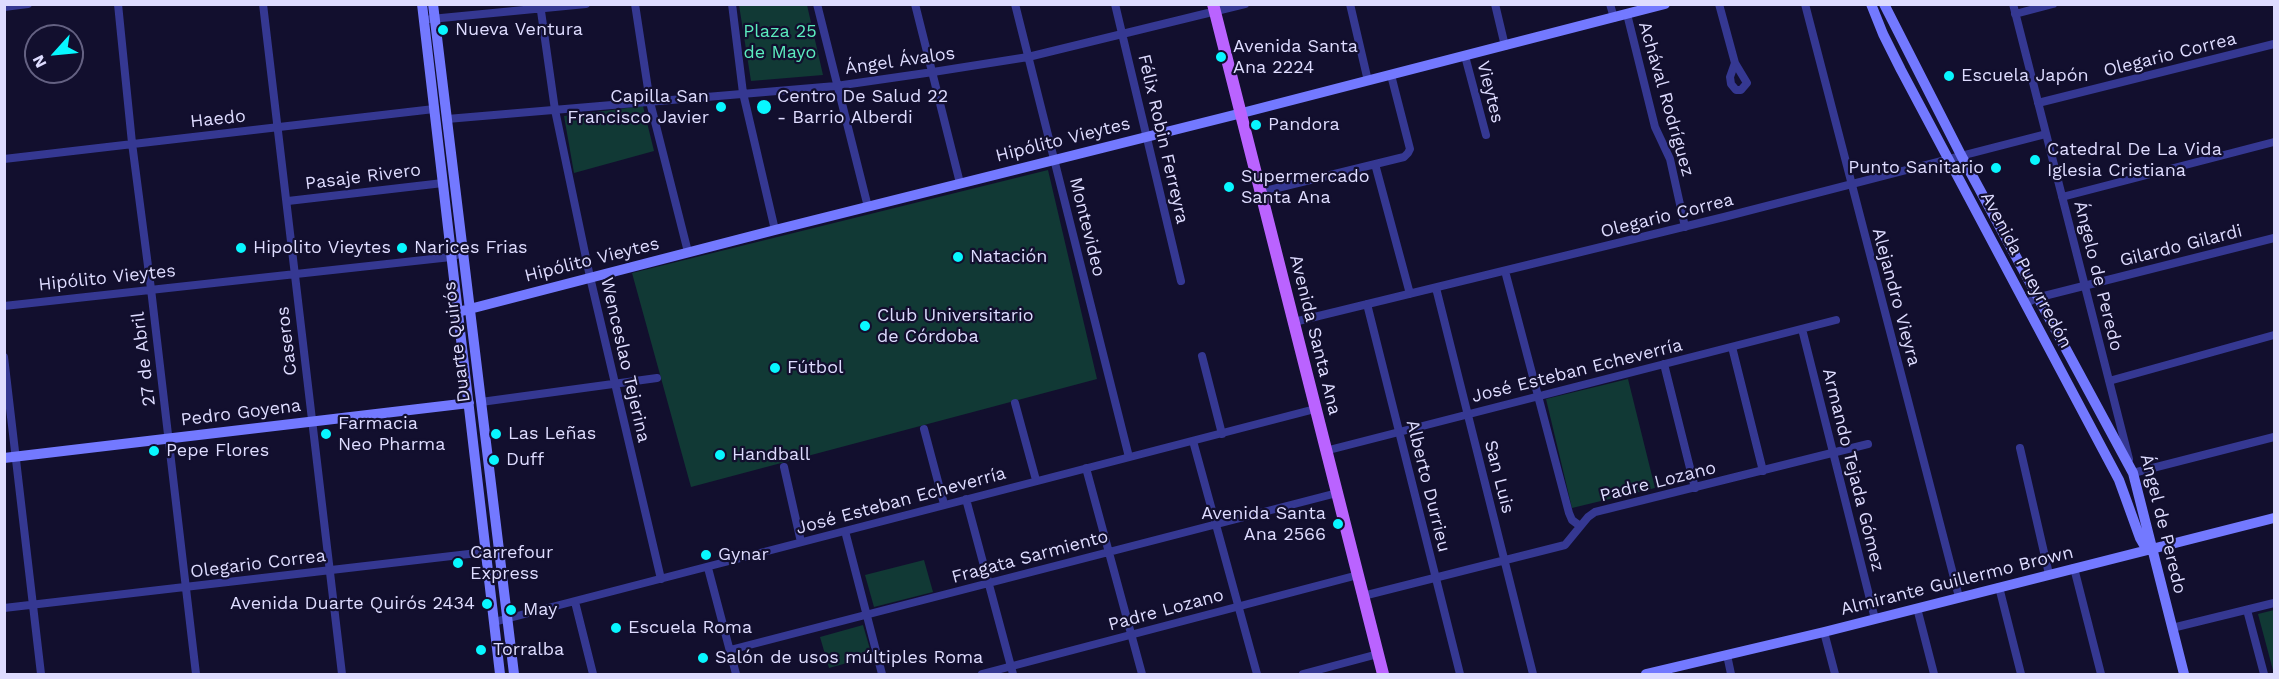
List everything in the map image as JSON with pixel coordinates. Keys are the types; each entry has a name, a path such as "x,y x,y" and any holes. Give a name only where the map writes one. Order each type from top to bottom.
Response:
{"main road":[{"name":"Duarte Quirós","path":"422,4 429,20 447,119 462,253 469,403 500,675"},
{"name":"Duarte Quirós","path":"433,4 429,20 434,109 451,257 481,402 514,675"},
{"name":"Hipólito Vieytes","path":"463,311 1665,4"},
{"name":"Avenida Pueyrredón","path":"1871,4 1883,34 1948,159 2119,480 2140,538 2144,545 2153,548"},
{"name":"Avenida Pueyrredón","path":"1884,4 2036,298 2133,473"},
{"name":"Avenida Santa Ana","path":"1214,8 1383,675"},
{"name":"Pedro Goyena","path":"4,458 469,403"},
{"name":"Ángel de Peredo","path":"2133,473 2184,675"},
{"name":"Almirante Guillermo Brown","path":"1646,675 2274,518"}],"street":[{"path":"4,8 28,4"},
{"name":"27 de Abril","path":"118,4 132,143 196,675"},
{"name":"Caseros","path":"263,4 342,675"},
{"path":"429,20 541,6 586,4"},
{"path":"635,4 650,102 687,252"},
{"path":"732,4 743,93 775,230"},
{"path":"817,4 868,207"},
{"path":"915,4 960,183"},
{"name":"Montevideo","path":"1015,4 1129,457"},
{"name":"Félix Robin Ferreyra","path":"1115,4 1181,281"},
{"name":"Ángel Ávalos","path":"447,119 836,86 1028,57 1123,35 1214,8 1245,4"},
{"path":"1350,4 1368,81"},
{"path":"1495,4 1505,46"},
{"name":"Achával Rodríguez","path":"1610,4 1614,18"},
{"path":"1719,4 1735,63"},
{"name":"Alejandro Vieyra","path":"1805,4 1959,597"},
{"name":"Ángelo de Peredo","path":"2013,4 2109,381"},
{"path":"2015,14 2053,4"},
{"name":"Wenceslao Tejerina","path":"541,6 555,110 590,277 661,579"},
{"name":"Achával Rodríguez","path":"1626,15 1655,127 1670,159 1685,227"},
{"name":"Olegario Correa","path":"2038,103 2274,44"},
{"name":"Vieytes","path":"1465,56 1486,135"},
{"path":"1261,192 1404,157 1410,149 1391,75"},
{"name":"Haedo","path":"4,159 434,109"},
{"name":"Olegario Correa","path":"1294,322 1685,227 2046,134"},
{"path":"2062,196 2274,142"},
{"path":"1375,164 1410,294"},
{"name":"Pasaje Rivero","path":"288,201 443,183"},
{"name":"Gilardo Gilardi","path":"2025,304 2036,298 2274,238"},
{"name":"Hipólito Vieytes","path":"4,306 451,257 462,253"},
{"path":"1505,271 1569,513 1572,520 1580,526"},
{"name":"San Luis","path":"1436,288 1533,675"},
{"name":"Alberto Durrieu","path":"1368,304 1460,675"},
{"name":"José Esteban Echeverría","path":"1325,451 1836,320"},
{"name":"Armando Tejada Gómez","path":"1802,329 1875,619"},
{"path":"2109,381 2274,335"},
{"path":"1732,347 1763,471"},
{"path":"1202,356 1222,434"},
{"path":"4,357 41,675"},
{"path":"1664,364 1695,488"},
{"path":"481,402 657,378"},
{"name":"Ángel de Peredo","path":"2109,381 2133,473"},
{"path":"1015,403 1036,480"},
{"name":"José Esteban Echeverría","path":"494,622 1315,409"},
{"path":"924,429 944,504"},
{"path":"2133,473 2274,437"},
{"path":"1193,441 1257,675"},
{"name":"Padre Lozano","path":"1363,596 1565,545 1588,517 1595,512 1868,444"},
{"path":"2020,448 2049,574"},
{"path":"784,467 801,542"},
{"path":"1086,468 1142,675"},
{"name":"Fragata Sarmiento","path":"730,650 1337,493"},
{"path":"966,499 1012,671"},
{"path":"845,531 882,675"},
{"name":"Olegario Correa","path":"4,608 486,552"},
{"path":"708,568 736,675"},
{"path":"2074,568 2101,675"},
{"name":"Padre Lozano","path":"982,675 1012,671 1132,635 1358,575"},
{"path":"1999,587 2021,675"},
{"path":"575,602 593,675"},
{"path":"2172,628 2274,603"},
{"path":"1917,608 1934,675"},
{"path":"2247,610 2264,675"},
{"path":"1824,632 1835,675"},
{"path":"1303,675 1378,654"},
{"path":"1727,656 1731,675"}],"green space":[{"name":"Plaza 25 de Mayo","path":"739,5 807,5 823,75 751,81"},
{"path":"643,106 654,151 574,173 564,116"},
{"name":"Club Universitario de Córdoba","path":"1048,170 1097,379 691,487 632,273"},
{"path":"1628,379 1655,488 1572,508 1546,399"},
{"path":"924,560 933,592 874,607 865,575"},
{"path":"2274,610 2274,674 2258,614"},
{"path":"863,625 872,656 829,668 820,637"}],"place":[{"name":"Nueva Ventura","path":"443,30"},
{"name":"Avenida Santa Ana 2224","path":"1221,57"},
{"name":"Escuela Japón","path":"1949,76"},
{"name":"Capilla San Francisco Javier","path":"721,107"},
{"name":"Centro De Salud 22 - Barrio Alberdi","path":"764,107"},
{"name":"Pandora","path":"1256,125"},
{"name":"Catedral De La Vida Iglesia Cristiana","path":"2035,160"},
{"name":"Punto Sanitario","path":"1996,168"},
{"name":"Supermercado Santa Ana","path":"1229,187"},
{"name":"Hipolito Vieytes","path":"241,248"},
{"name":"Narices Frias","path":"402,248"},
{"name":"Natación","path":"958,257"},
{"name":"Club Universitario de Córdoba","path":"865,326"},
{"name":"Fútbol","path":"775,368"},
{"name":"Farmacia Neo Pharma","path":"326,434"},
{"name":"Las Leñas","path":"496,434"},
{"name":"Pepe Flores","path":"154,451"},
{"name":"Handball","path":"720,455"},
{"name":"Duff","path":"494,460"},
{"name":"Avenida Santa Ana 2566","path":"1338,524"},
{"name":"Gynar","path":"706,555"},
{"name":"Carrefour Express","path":"458,563"},
{"name":"Avenida Duarte Quirós 2434","path":"487,604"},
{"name":"May","path":"511,610"},
{"name":"Escuela Roma","path":"616,628"},
{"name":"Torralba","path":"481,650"},
{"name":"Salón de usos múltiples Roma","path":"703,658"}]}
